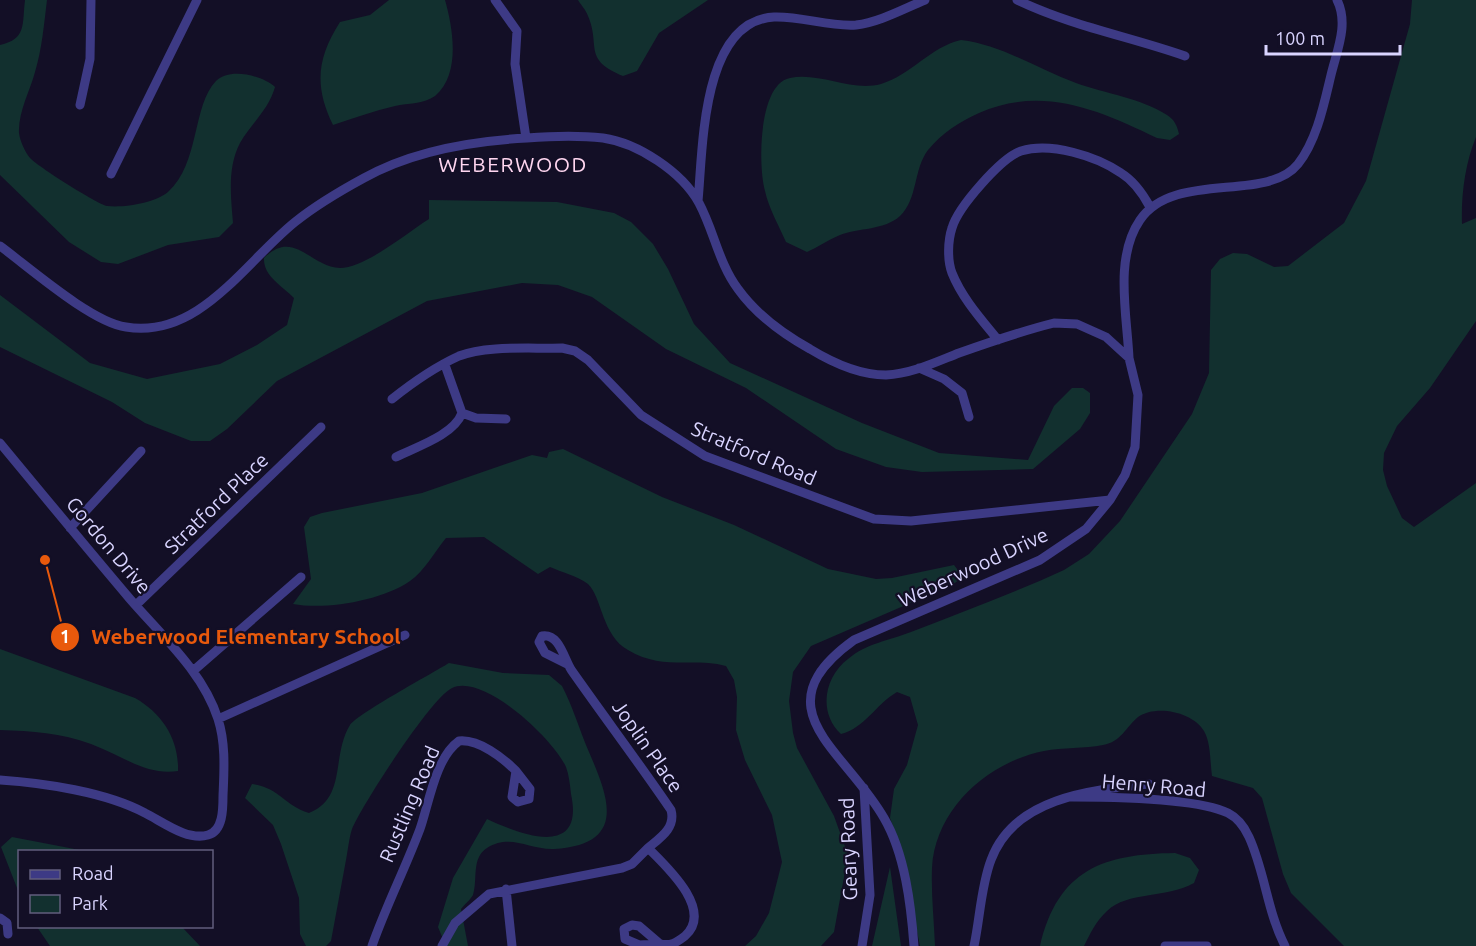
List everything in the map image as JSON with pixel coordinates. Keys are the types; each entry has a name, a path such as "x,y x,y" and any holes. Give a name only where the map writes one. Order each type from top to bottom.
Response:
{"street":[{"path":"80,105 90,59 91,0"},
{"path":"111,174 197,0"},
{"path":"495,0 517,31 515,64 526,138"},
{"path":"698,201 705,110 710,84 727,49 740,33 763,18 774,17 795,17 854,25 873,22 925,0"},
{"path":"1017,0 1076,25 1156,45 1185,56"},
{"path":"998,340 970,307 951,272 949,246 952,226 956,219 999,166 1020,152 1036,149 1058,150 1091,158 1122,173 1140,190 1150,207 1165,199 1206,189 1276,180 1298,164 1324,105 1344,22 1337,0"},
{"path":"0,246 94,315 122,327 149,330 174,324 200,310 295,222 367,177 419,155 477,142 526,138 604,138 646,153 674,175 698,201 727,270 738,289 757,311 790,338 826,359 854,370 887,375 919,368 1054,323 1077,324 1106,337 1129,358"},
{"name":"Weberwood Drive","path":"914,946 913,923 899,852 886,820 864,786 814,723 809,708 812,685 821,669 835,654 854,640 1040,560 1086,529 1110,500 1125,475 1135,447 1138,395 1129,358 1123,259 1128,239 1150,207"},
{"name":"Stratford Road","path":"392,399 408,386 460,356 479,351 562,348 575,351 588,360 641,415 695,450 829,504 874,519 911,521 1110,500"},
{"path":"396,457 449,429 459,420 462,412 445,365"},
{"path":"919,368 944,379 962,393 969,417"},
{"path":"462,412 476,418 506,419"},
{"name":"Stratford Place","path":"136,605 321,427"},
{"name":"Gordon Drive","path":"0,442 70,528 193,671 218,719 224,759 223,814 211,835 198,837 174,829 142,811 99,796 0,780"},
{"path":"70,528 141,451"},
{"path":"193,671 301,577"},
{"path":"218,719 405,635"},
{"name":"Joplin Place","path":"442,946 448,932 464,912 489,894 622,868 632,864 669,829 673,816 671,810 616,729 567,664"},
{"name":"Rustling Road","path":"372,946 420,828 426,802 449,750 459,741 471,742 507,762 516,771"},
{"path":"974,946 991,861 999,844 1014,825 1028,814 1072,797 1109,788 1149,784"},
{"name":"Geary Road","path":"862,946 870,895 864,786"},
{"name":"Henry Road","path":"1072,797 1191,805 1220,810 1234,817 1250,838 1276,926 1285,946"},
{"path":"648,848 678,881 695,916 693,928 683,938 672,945 660,944"},
{"path":"506,890 512,946"},
{"path":"0,918 7,923 8,934"},
{"path":"1166,946 1174,944 1208,946"}],"green space":[{"path":"25,0 47,0 37,63 20,117 19,133 22,143 28,156 35,162 101,204 122,206 139,204 168,192 186,166 203,105 216,81 229,74 238,74 263,79 275,87 269,102 244,136 236,153 231,183 233,223 219,237 168,245 118,264 101,262 69,242 0,175 0,45 15,39 22,29"},
{"path":"389,0 445,0 453,50 449,76 443,87 431,99 387,108 333,125 323,98 321,85 323,60 332,35 340,22 370,15"},
{"path":"578,0 708,0 659,33 637,71 623,76 610,70 597,57 592,26"},
{"path":"1412,0 1476,0 1476,137 1466,169 1462,224 1476,218 1476,321 1430,388 1397,426 1384,453 1383,470 1387,486 1402,518 1414,527 1476,483 1476,946 1344,946 1291,893 1283,874 1262,798 1253,788 1212,776 1209,747 1199,724 1174,712 1154,711 1138,717 1114,741 1103,745 1044,751 1023,757 985,777 968,792 954,808 943,826 935,846 932,897 935,946 920,946 899,843 890,818 894,789 907,765 918,725 910,697 897,692 857,727 841,734 829,716 827,706 829,685 834,675 848,659 870,646 969,610 1064,570 1089,554 1120,521 1192,414 1209,373 1211,270 1220,259 1233,253 1247,254 1274,267 1288,266 1344,223 1366,181 1410,24"},
{"path":"961,40 991,47 1076,83 1146,104 1170,117 1179,134 1170,140 1157,138 1114,118 1070,104 1025,101 1002,105 965,120 951,128 933,144 923,158 906,209 894,221 840,235 807,252 786,242 767,198 761,164 766,110 779,84 790,78 801,77 858,86 881,84 892,80 940,49"},
{"path":"429,200 557,202 614,213 631,222 653,244 668,269 694,324 730,363 862,423 939,453 1028,460 1054,406 1072,388 1083,388 1090,393 1090,413 1080,429 1033,469 922,472 886,467 836,449 746,388 666,349 592,297 558,285 522,283 427,301 277,381 227,429 210,441 191,441 145,423 112,402 0,347 0,295 90,363 147,379 220,364 257,345 287,325 294,298 270,275 264,258 284,247 302,251 329,266 340,268 350,266 373,256 429,219"},
{"path":"563,449 662,497 734,525 828,569 876,579 892,578 954,565 963,577 952,585 811,646 793,672 789,701 797,748 834,816 848,855 834,932 821,946 745,946 756,936 769,913 782,862 772,815 745,760 736,730 737,697 734,680 726,666 665,662 628,650 613,636 593,590 588,584 550,567 538,574 484,537 446,538 415,577 384,594 337,605 293,604 311,579 304,527 310,517 422,493 532,455 547,458 549,452"},
{"path":"0,649 135,698 145,704 161,720 172,738 178,760 178,771 166,772 144,768 91,744 69,737 0,730"},
{"path":"449,663 503,673 549,675 562,686 600,780 607,813 604,826 595,837 579,845 545,849 504,842 487,848 482,852 477,863 473,895 461,909 468,946 446,946 438,927 453,878 487,819 516,831 547,837 560,835 569,828 573,814 566,767 548,741 499,699 482,690 466,686 452,688 442,696 414,731 382,776 358,816 349,840 331,941 326,946 306,946 300,934 299,898 281,844 273,825 245,798 252,784 269,789 293,806 309,813 321,806 334,787 344,737 350,725 381,703"},
{"path":"12,837 80,850 18,850 18,890 1,847"},
{"path":"1175,853 1190,858 1199,870 1194,883 1171,891 1125,900 1116,905 1100,919 1084,946 1040,946 1048,920 1059,899 1072,883 1088,871 1126,857"},
{"path":"890,867 901,946 872,946"},
{"path":"38,928 183,928 200,946 50,946"}],"place":[{"name":"Weberwood Elementary School","path":"45,560"}],"district":[{"name":"WEBERWOOD","path":"513,164"}]}
